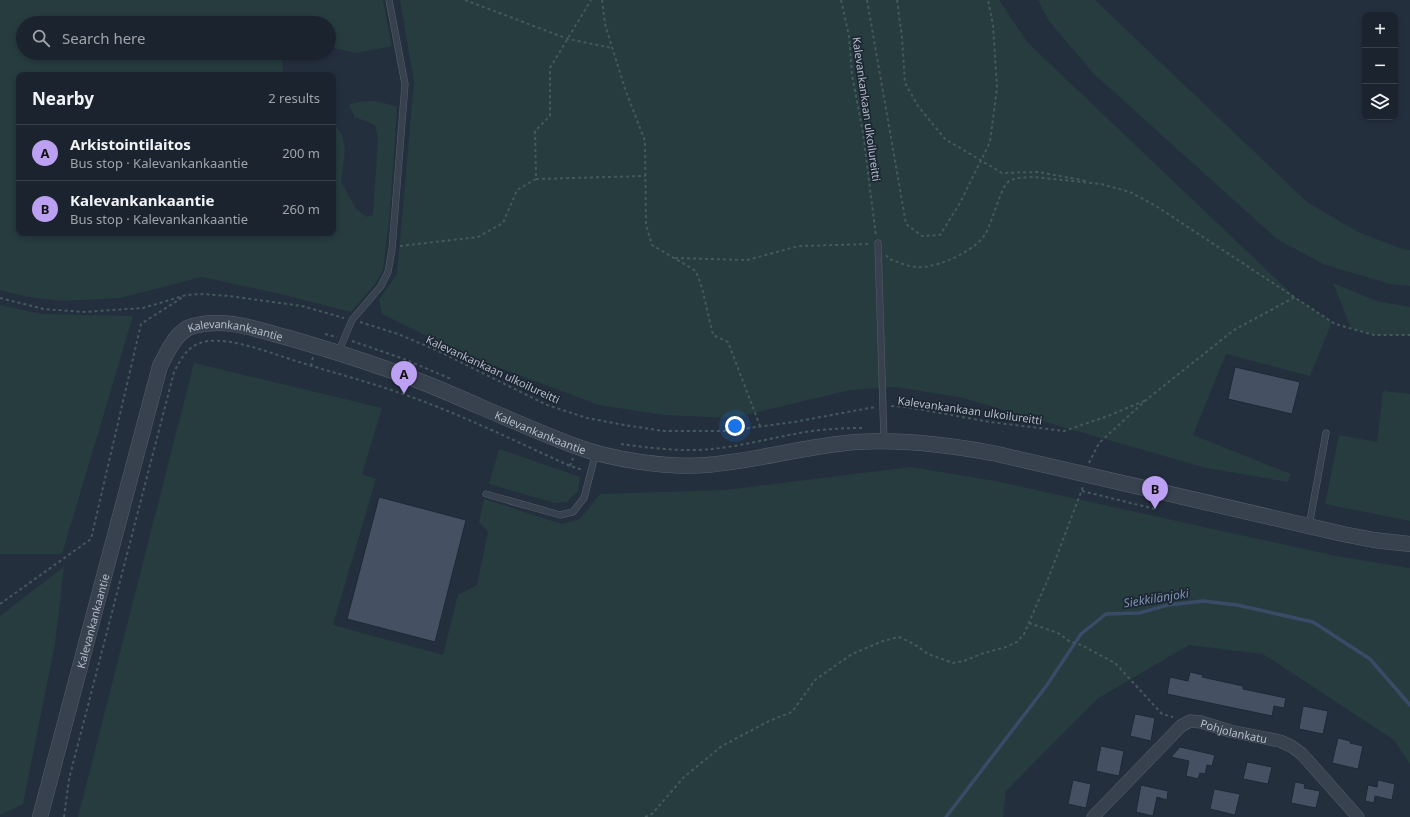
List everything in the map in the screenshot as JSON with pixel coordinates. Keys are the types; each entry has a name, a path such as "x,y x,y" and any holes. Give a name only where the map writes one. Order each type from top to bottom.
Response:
{"street":[{"name":"Kalevankankaantie","path":"40,817 160,366 175,339 191,327 216,322 238,324 382,367 577,447 620,459 673,465 704,465 727,463 812,447 857,442 912,442 972,449 1309,526 1374,540 1410,544"},
{"name":"Pohjolankatu","path":"1093,817 1181,726 1190,721 1201,722 1230,731 1280,741 1291,746 1302,754 1358,817"}],"lane":[{"path":"338,353 352,320 381,286 388,272 393,247 405,84 389,0"},
{"path":"878,243 884,442"},
{"path":"1309,526 1326,433"},
{"path":"486,494 560,515 573,512 584,498 596,452"}],"path":[{"path":"465,0 568,39 612,48"},
{"path":"536,179 535,131 550,116 550,68 591,0"},
{"path":"602,0 605,24 612,48 625,89 645,141 646,225 652,245 696,271 702,288 713,335 728,342 760,426"},
{"name":"Kalevankankaan ulkoilureitti","path":"842,0 849,36 852,75 863,133 876,238 881,250 889,259 916,267 931,266 963,254 978,244 985,234 1004,187 1009,181 1017,178 1034,177 1101,184 1130,192 1156,206 1335,324 1374,335 1410,335"},
{"path":"867,0 906,224 922,236 940,235 960,203 990,142 997,88 993,25 988,0"},
{"path":"897,0 902,38 905,83 918,106 945,139 1002,173 1038,172 1101,184"},
{"path":"393,247 478,237 502,223 517,190 536,179 645,176"},
{"path":"674,258 747,260 799,246 878,243"},
{"name":"Kalevankankaan ulkoilureitti","path":"0,298 44,309 83,312 142,308 186,295 204,294 302,306 398,334 436,350 546,405 587,418 664,431 726,431 883,406 907,407 990,422 1064,431 1108,416 1146,400"},
{"path":"0,604 91,539 141,324 186,295"},
{"path":"646,817 652,814 684,776 722,746 769,721 792,712 815,680 852,654 883,641 899,637 914,644 928,654 953,663 964,661 1017,642 1024,634 1048,579 1082,491 1090,461 1099,443 1146,400 1234,330 1296,297"},
{"path":"64,817 69,779 174,372 184,354 194,346 207,341 224,341 262,350 404,394 480,425 570,466 592,472"},
{"path":"1082,491 1155,509"},
{"path":"1029,623 1058,634 1115,664 1162,714 1190,721"}],"green space":[{"path":"0,0 383,0 392,46 356,53 336,49 336,16 16,16 16,60 283,60 284,72 16,72 16,236 336,236 336,126 342,135 345,149 341,182 356,209 367,217 373,215 378,139 375,125 355,117 349,105 373,101 397,107 390,212 383,270 376,283 351,312 280,294 202,277 120,298 62,301 28,297 0,290"},
{"path":"400,0 999,0 1027,42 1295,297 1332,322 1310,376 1226,354 1193,435 1291,474 1288,482 1206,468 959,397 895,387 850,390 733,418 664,415 599,405 468,356 382,314 379,300 397,274 414,82"},
{"path":"1038,0 1095,0 1307,202 1358,232 1405,250 1410,250 1410,286 1390,284 1323,264 1277,239 1093,73 1049,21"},
{"path":"1333,283 1377,301 1410,307 1410,335 1374,335 1351,328"},
{"path":"0,305 42,314 133,316 62,554 0,554"},
{"path":"194,363 382,408 362,474 376,479 333,625 443,655 458,595 477,585 488,532 479,522 484,499 562,524 580,519 600,494 725,490 911,467 995,481 1336,556 1410,568 1410,764 1394,740 1263,654 1189,645 1097,699 1006,791 1003,817 78,817"},
{"path":"1383,391 1410,394 1410,521 1325,504 1339,435 1377,442"},
{"path":"499,449 580,477 578,491 567,502 555,503 489,484"},
{"path":"64,567 55,644 23,804 0,815 0,616"}],"building":[{"path":"1235,367 1300,382 1292,414 1228,399"},
{"path":"379,497 466,520 435,642 347,619"},
{"path":"1190,672 1203,675 1202,677 1243,686 1243,689 1286,698 1284,708 1274,706 1272,716 1167,694 1170,677 1188,681"},
{"path":"1303,706 1328,711 1323,734 1299,729"},
{"path":"1135,714 1155,718 1151,741 1130,736"},
{"path":"1338,738 1363,746 1358,769 1332,763"},
{"path":"1101,746 1124,751 1119,776 1096,771"},
{"path":"1180,747 1215,755 1212,766 1207,765 1205,774 1200,773 1198,779 1186,776 1189,761 1171,757"},
{"path":"1247,762 1272,767 1268,784 1243,779"},
{"path":"1073,780 1091,784 1086,808 1068,804"},
{"path":"1378,780 1395,784 1392,800 1375,796 1374,803 1365,801 1368,785 1377,787"},
{"path":"1295,782 1305,784 1304,788 1320,791 1316,808 1291,803"},
{"path":"1141,785 1168,791 1167,800 1157,797 1153,816 1136,812"},
{"path":"1214,789 1240,794 1235,815 1210,809"}],"waterway":[{"name":"Siekkilänjoki","path":"946,817 1047,685 1081,634 1106,614 1139,613 1168,605 1203,601 1237,605 1313,622 1370,659 1410,705"}],"place":[{"name":"Arkistointilaitos","path":"404,394"},
{"name":"Kalevankankaantie","path":"1155,509"}]}
